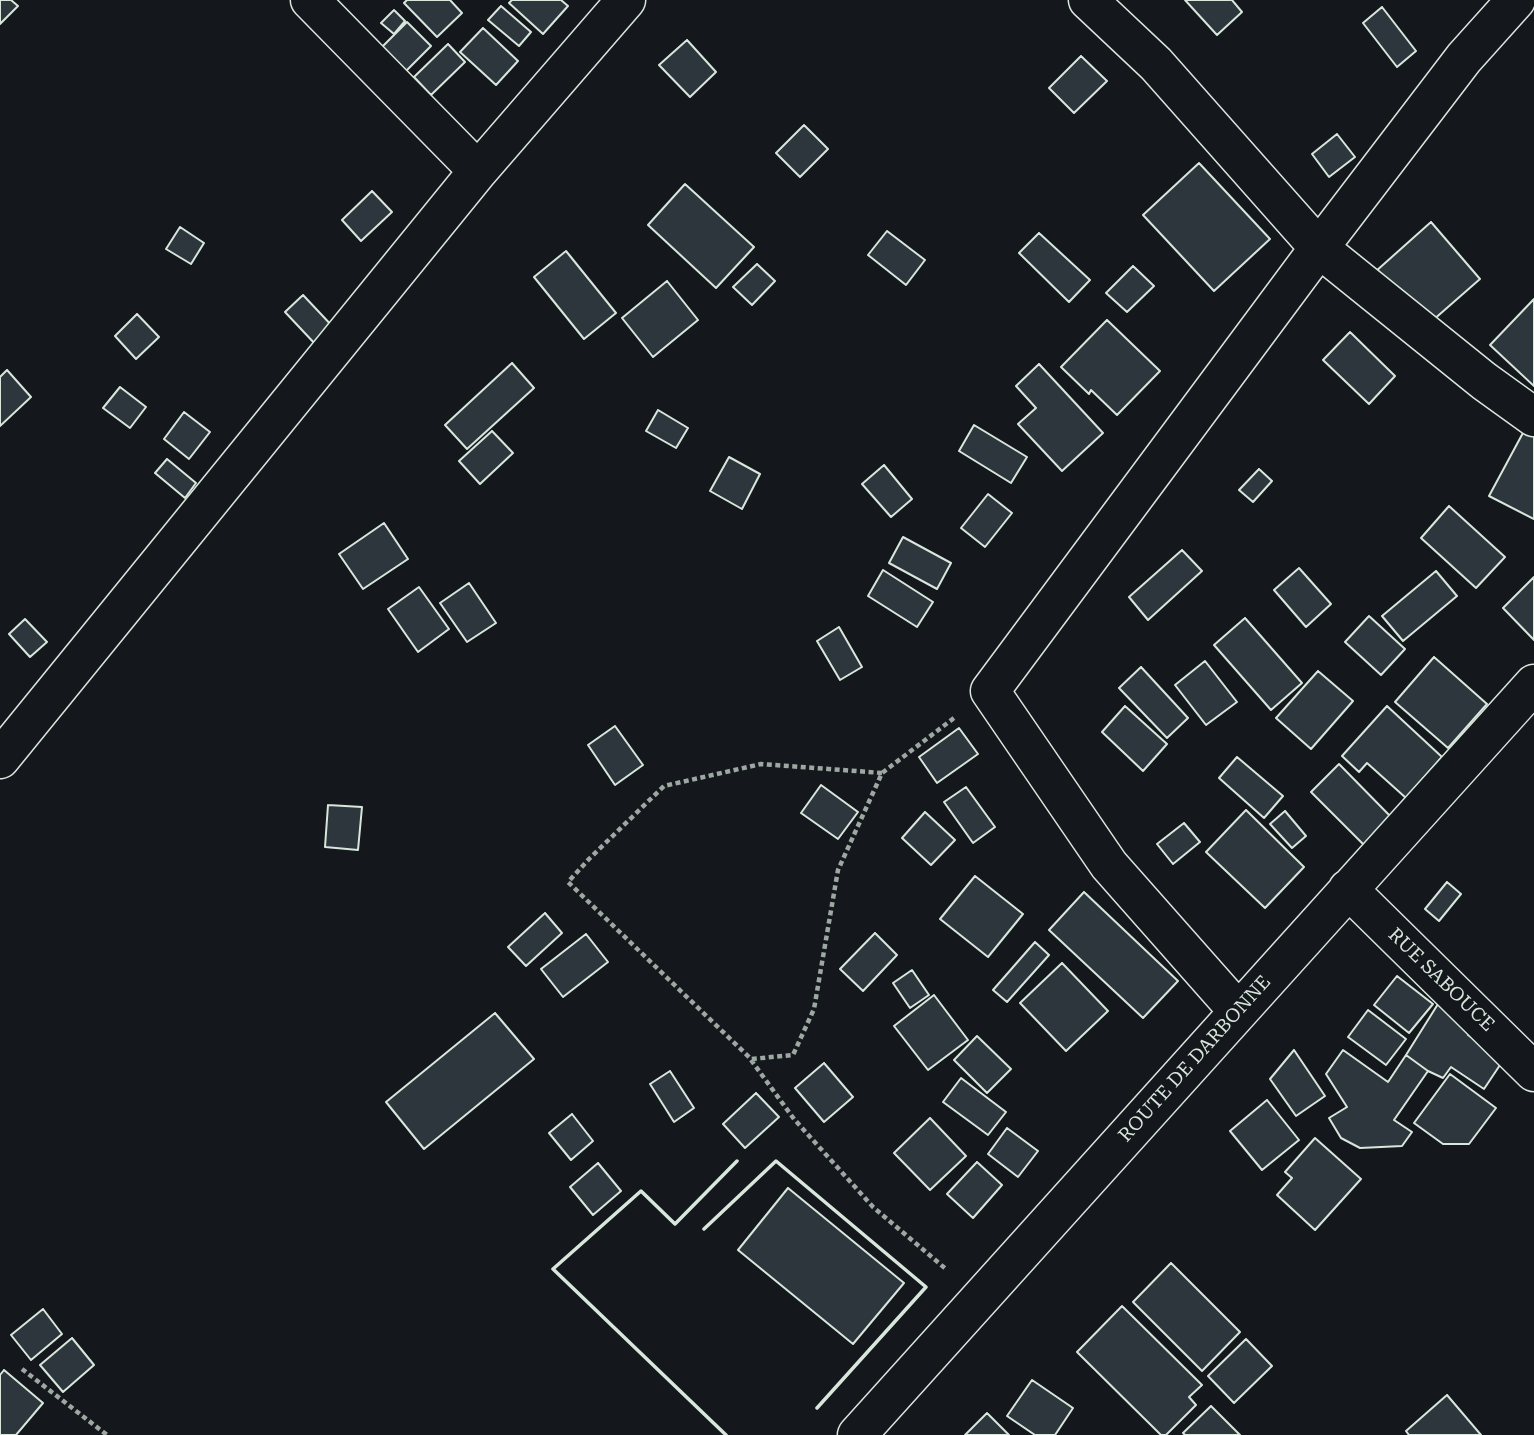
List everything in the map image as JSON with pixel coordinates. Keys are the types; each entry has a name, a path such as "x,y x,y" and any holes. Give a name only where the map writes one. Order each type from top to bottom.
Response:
{"street":[{"path":"310,0 478,171"},
{"path":"0,759 478,171 626,0"},
{"path":"1088,0 1156,64 1319,248 1484,381 1534,417"},
{"path":"1238,1011 1109,865 990,691 1319,248 1464,58 1516,0"},
{"name":"ROUTE DE DARBONNE","path":"857,1435 1534,684"},
{"name":"RUE SABOUCE","path":"1348,889 1534,1072"}],"path":[{"path":"751,1059 793,1055 814,1009 838,870 882,774 990,691"},
{"path":"882,774 761,764 664,786 568,882 751,1059 793,1119 873,1207 980,1298"},
{"path":"22,1369 107,1435"}],"building":[{"path":"0,0 11,0 18,6 0,24"},
{"path":"407,0 450,0 462,13 437,37 404,3"},
{"path":"512,0 561,0 568,6 543,34 509,3"},
{"path":"1185,0 1232,0 1242,12 1217,35"},
{"path":"501,6 531,32 519,46 488,20"},
{"path":"1382,7 1416,51 1397,67 1363,23"},
{"path":"394,10 405,21 394,34 381,23"},
{"path":"407,22 431,46 402,75 378,51"},
{"path":"483,28 518,61 496,85 460,52"},
{"path":"687,40 716,72 690,97 659,65"},
{"path":"448,44 465,62 431,95 414,77"},
{"path":"1081,56 1107,81 1074,113 1049,88"},
{"path":"804,125 828,149 800,177 776,153"},
{"path":"1337,134 1355,157 1329,177 1312,154"},
{"path":"1199,163 1270,239 1214,291 1143,215"},
{"path":"685,184 754,247 716,288 648,225"},
{"path":"372,191 392,212 361,241 342,220"},
{"path":"1431,222 1480,279 1424,328 1375,272"},
{"path":"180,227 204,243 191,264 166,249"},
{"path":"887,231 925,260 906,285 868,255"},
{"path":"1039,233 1090,280 1069,302 1019,253"},
{"path":"566,251 616,313 584,339 534,277"},
{"path":"757,264 775,281 752,305 733,287"},
{"path":"1133,266 1154,286 1127,312 1106,293"},
{"path":"667,281 698,320 653,357 622,318"},
{"path":"303,295 335,329 317,346 285,312"},
{"path":"1534,299 1534,386 1490,345"},
{"path":"137,314 159,337 136,359 115,336"},
{"path":"1107,320 1160,371 1117,415 1091,390 1089,394 1061,367"},
{"path":"1350,332 1395,376 1369,404 1323,360"},
{"path":"512,363 534,388 467,449 445,425"},
{"path":"1039,364 1103,433 1062,471 1018,424 1036,408 1016,386"},
{"path":"7,370 31,397 0,426 0,377"},
{"path":"120,387 146,407 130,428 103,408"},
{"path":"658,410 688,428 676,448 646,431"},
{"path":"184,412 210,432 189,459 164,439"},
{"path":"974,425 1027,457 1011,483 959,451"},
{"path":"492,431 513,453 480,484 459,461"},
{"path":"1524,431 1534,436 1534,519 1489,496"},
{"path":"729,457 760,474 742,509 710,491"},
{"path":"167,459 196,483 185,498 155,473"},
{"path":"884,465 912,499 891,517 862,484"},
{"path":"1259,469 1272,481 1253,502 1239,490"},
{"path":"988,494 1012,513 985,547 961,528"},
{"path":"1449,506 1505,557 1476,588 1421,538"},
{"path":"384,523 408,559 363,589 339,554"},
{"path":"903,537 951,563 937,589 889,563"},
{"path":"1182,550 1202,571 1148,620 1129,597"},
{"path":"1299,568 1331,604 1306,627 1274,590"},
{"path":"883,570 933,602 917,627 868,596"},
{"path":"1436,571 1457,596 1403,641 1382,616"},
{"path":"1534,577 1534,640 1503,608"},
{"path":"469,583 496,623 467,642 440,603"},
{"path":"419,587 449,629 418,652 388,609"},
{"path":"1369,616 1405,649 1381,675 1345,642"},
{"path":"1245,618 1302,683 1271,710 1214,645"},
{"path":"25,619 47,642 30,657 9,634"},
{"path":"839,627 862,667 840,680 817,641"},
{"path":"1434,657 1487,704 1448,748 1395,702"},
{"path":"1205,661 1237,702 1206,725 1175,685"},
{"path":"1141,667 1188,718 1167,738 1119,688"},
{"path":"1318,671 1353,701 1311,749 1276,718"},
{"path":"1125,706 1167,744 1143,771 1102,732"},
{"path":"1387,706 1442,757 1406,798 1367,763 1359,772 1342,756"},
{"path":"615,726 643,765 615,785 588,745"},
{"path":"959,728 978,754 937,783 919,757"},
{"path":"1237,757 1283,796 1264,818 1219,778"},
{"path":"1339,764 1393,819 1365,846 1311,792"},
{"path":"821,785 858,812 838,839 801,813"},
{"path":"966,787 995,827 973,843 944,802"},
{"path":"328,805 362,807 358,850 325,847"},
{"path":"1246,810 1304,867 1265,908 1206,852"},
{"path":"1285,811 1306,836 1292,848 1270,824"},
{"path":"925,812 955,840 931,865 902,838"},
{"path":"1184,823 1200,842 1173,864 1157,844"},
{"path":"975,876 1023,914 988,957 940,919"},
{"path":"1447,882 1461,894 1439,921 1425,909"},
{"path":"1084,892 1178,981 1143,1018 1049,930"},
{"path":"545,913 562,933 526,966 508,947"},
{"path":"875,933 897,955 863,991 840,969"},
{"path":"586,934 608,962 563,997 541,969"},
{"path":"1035,942 1049,955 1007,1002 993,990"},
{"path":"1062,963 1108,1011 1066,1051 1020,1003"},
{"path":"912,970 929,995 910,1008 893,983"},
{"path":"1397,976 1433,1004 1409,1033 1374,1005"},
{"path":"934,995 968,1040 928,1070 894,1026"},
{"path":"1438,1004 1473,1027 1468,1035 1504,1059 1484,1089 1451,1067 1443,1078 1406,1055"},
{"path":"1368,1010 1406,1039 1386,1065 1348,1037"},
{"path":"495,1013 534,1059 424,1149 386,1102"},
{"path":"977,1036 1011,1069 987,1093 954,1060"},
{"path":"1294,1050 1325,1096 1296,1116 1270,1079"},
{"path":"1343,1050 1388,1082 1406,1055 1428,1071 1394,1120 1412,1132 1402,1146 1360,1148 1341,1138 1329,1118 1347,1107 1326,1074"},
{"path":"824,1063 853,1097 824,1122 795,1088"},
{"path":"670,1071 694,1108 674,1122 650,1084"},
{"path":"1450,1074 1496,1108 1469,1144 1443,1144 1414,1123"},
{"path":"961,1078 1006,1112 988,1135 943,1102"},
{"path":"756,1093 779,1117 745,1148 723,1124"},
{"path":"1267,1100 1299,1140 1262,1170 1230,1131"},
{"path":"572,1114 593,1141 571,1160 549,1133"},
{"path":"930,1118 966,1156 930,1190 894,1153"},
{"path":"1007,1128 1038,1151 1018,1177 988,1154"},
{"path":"1315,1138 1361,1179 1315,1230 1277,1195 1292,1178 1285,1172"},
{"path":"977,1162 1002,1185 973,1218 947,1194"},
{"path":"598,1163 621,1191 593,1215 570,1187"},
{"path":"788,1188 904,1283 853,1344 738,1250"},
{"path":"1171,1263 1240,1332 1202,1371 1133,1302"},
{"path":"1122,1306 1202,1385 1189,1397 1196,1405 1166,1435 1161,1435 1077,1352"},
{"path":"43,1309 62,1334 31,1360 11,1335"},
{"path":"72,1338 94,1365 63,1392 40,1365"},
{"path":"1246,1339 1272,1366 1234,1403 1208,1376"},
{"path":"4,1370 43,1403 16,1435 0,1435 0,1375"},
{"path":"1032,1380 1073,1408 1055,1435 1035,1435 1007,1416"},
{"path":"1447,1395 1481,1435 1409,1435 1406,1431"},
{"path":"1211,1406 1240,1435 1183,1433"},
{"path":"987,1413 1009,1435 965,1435"}],"wall":[{"path":"726,1435 553,1269 641,1191 675,1224 737,1161"},
{"path":"704,1229 776,1161 926,1287 817,1408"}]}
